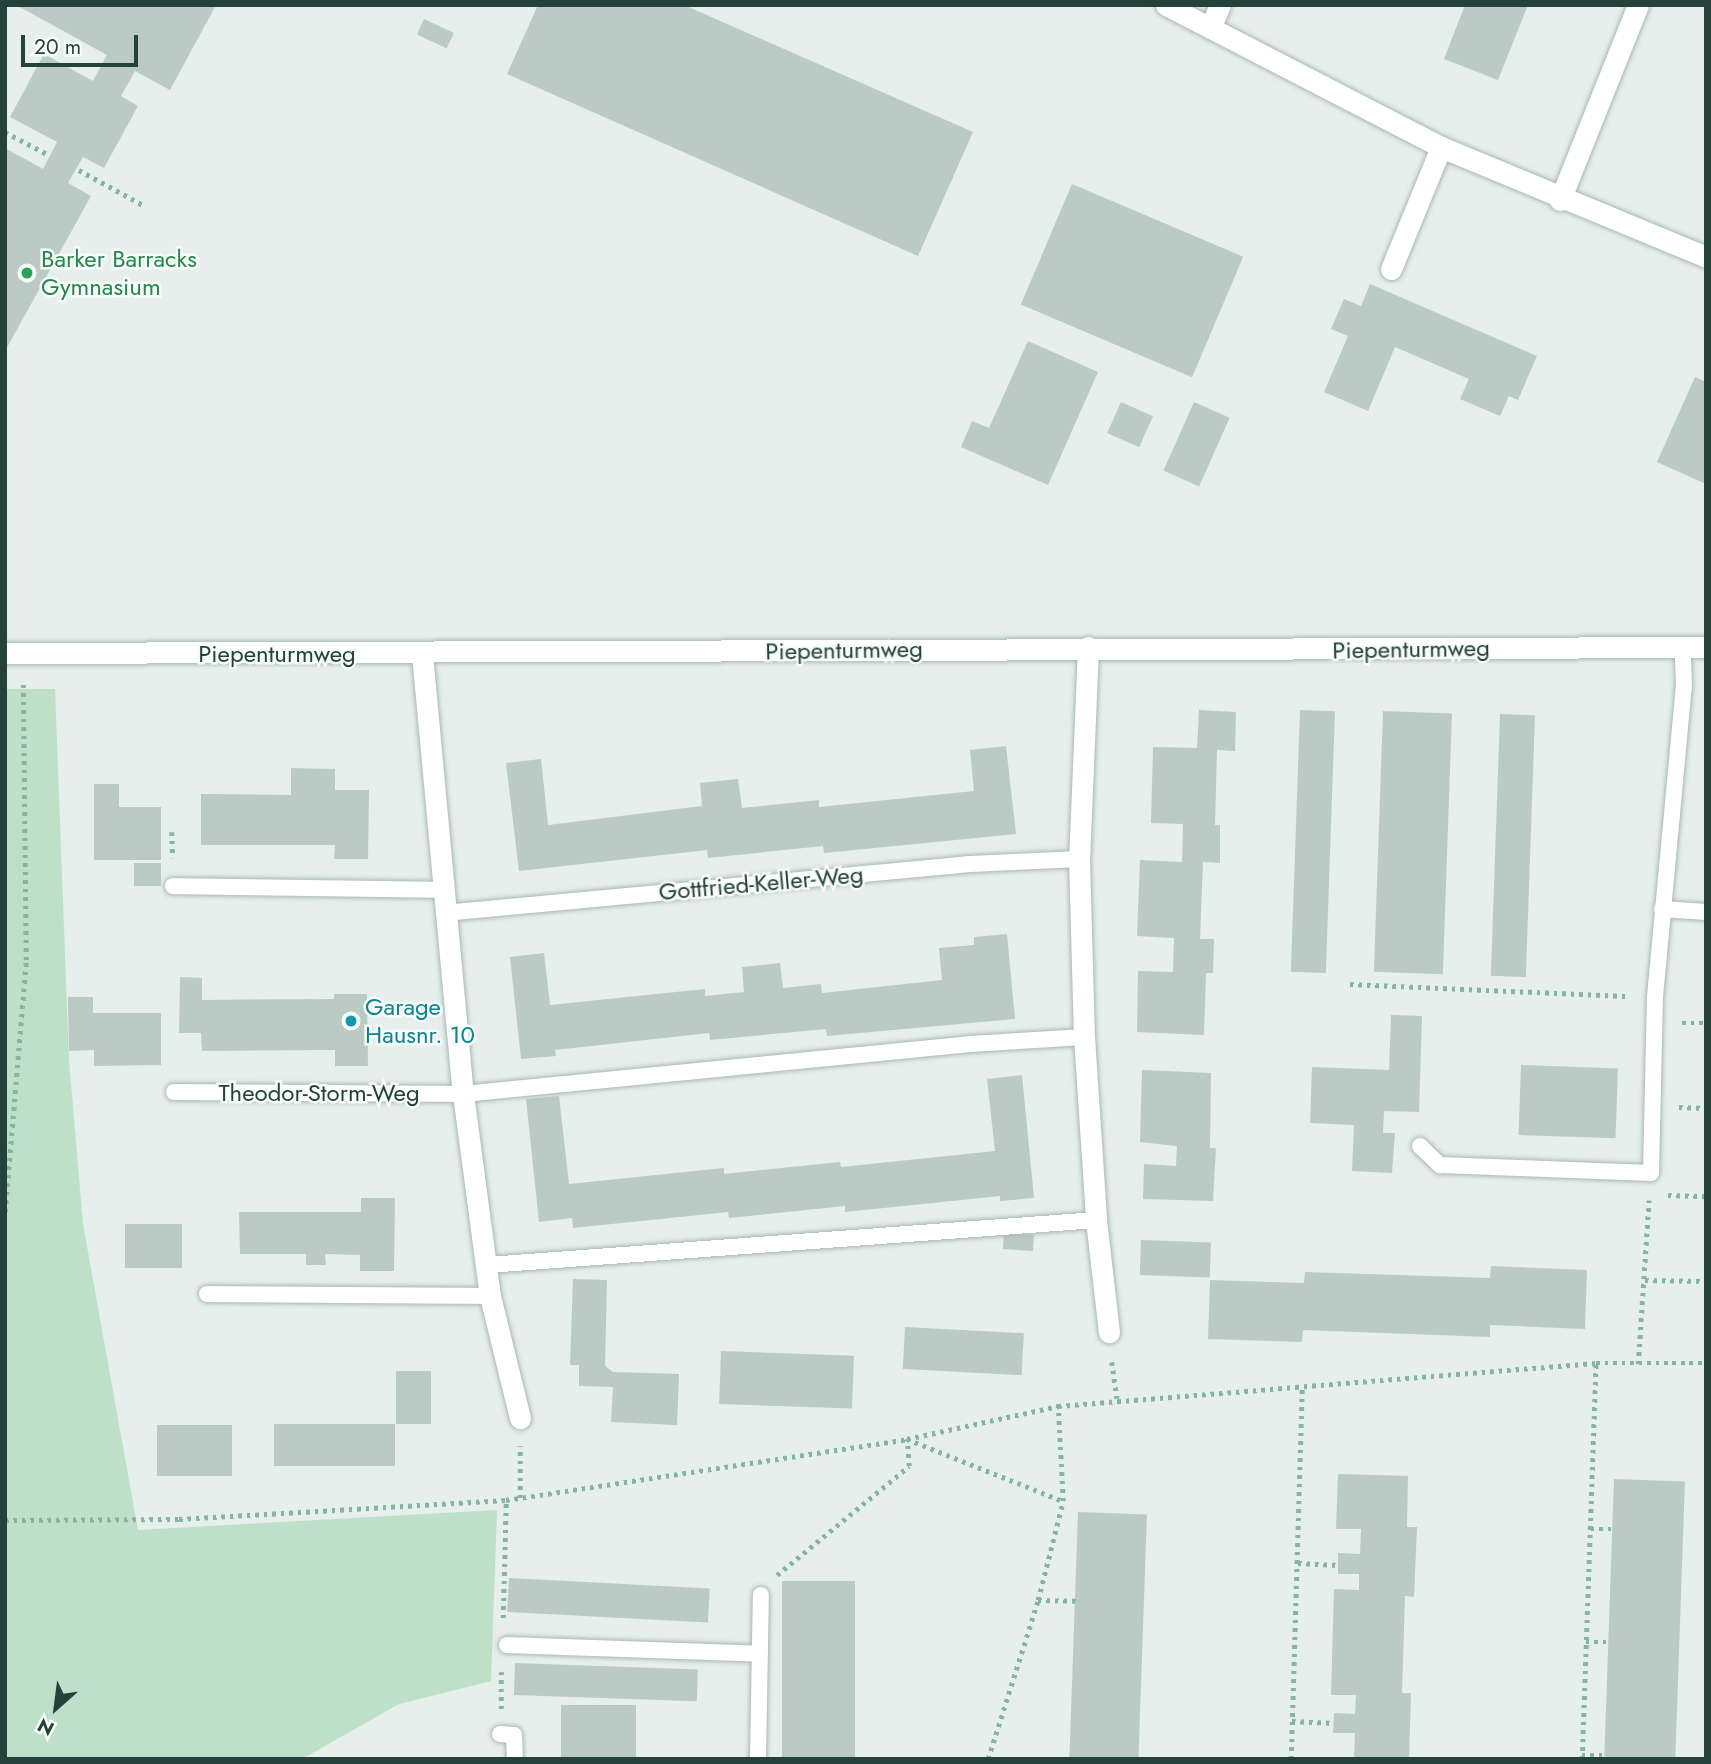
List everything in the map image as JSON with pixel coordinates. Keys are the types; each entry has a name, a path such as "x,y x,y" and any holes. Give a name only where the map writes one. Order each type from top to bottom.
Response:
{"street":[{"path":"1166,5 1212,26 1441,147 1560,200 1706,257"},
{"path":"1212,26 1220,5"},
{"path":"1560,200 1638,5"},
{"path":"1391,269 1441,147"},
{"path":"1088,647 1079,859 1084,1037 1096,1220 1109,1332"},
{"name":"Piepenturmweg","path":"15,654 422,654 1088,647 1358,652 1706,647"},
{"path":"422,654 444,913 463,1094 488,1265 490,1296 520,1418"}],"lane":[{"path":"1420,1146 1440,1165 1650,1173 1655,997 1684,686 1684,648"},
{"name":"Gottfried-Keller-Weg","path":"444,913 970,864 1079,859"},
{"path":"173,886 443,890"},
{"path":"1662,909 1706,912"},
{"path":"463,1094 956,1045 1084,1037"},
{"name":"Theodor-Storm-Weg","path":"174,1093 463,1094"},
{"path":"488,1265 1096,1220"},
{"path":"206,1294 490,1296"},
{"path":"758,1759 761,1595"},
{"path":"507,1645 760,1654"},
{"path":"500,1734 514,1735 515,1759"}],"path":[{"path":"5,132 47,154"},
{"path":"79,170 143,205"},
{"path":"5,1212 26,960 15,654"},
{"path":"1350,984 1655,997"},
{"path":"1638,1364 1649,1194 1706,1196"},
{"path":"1645,1280 1706,1281"},
{"path":"1109,1332 1117,1399"},
{"path":"5,1520 179,1519 520,1498 907,1438 1058,1406 1117,1399 1596,1363 1706,1363"},
{"path":"1596,1363 1582,1757 1605,1755"},
{"path":"1291,1759 1302,1385"},
{"path":"988,1759 1038,1600 1063,1501 1058,1406"},
{"path":"520,1418 520,1498"},
{"path":"907,1438 1063,1501"},
{"path":"761,1595 781,1571 909,1466 907,1438"},
{"path":"1591,1530 1612,1529"},
{"path":"1298,1563 1338,1565"},
{"path":"1038,1600 1077,1601"},
{"path":"1586,1642 1608,1642"},
{"path":"1292,1721 1334,1723"}],"green space":[{"path":"5,689 55,689 69,1060 83,1224 138,1530 497,1510 491,1681 399,1704 302,1759 5,1759"}],"building":[{"path":"16,5 216,5 170,90 135,71 121,96 138,106 104,168 83,157 68,183 91,196 5,351 5,148 43,169 57,142 10,117 44,54 93,81 107,55"},
{"path":"538,5 684,5 973,132 918,256 507,74"},
{"path":"1465,5 1528,5 1498,80 1444,59"},
{"path":"424,19 454,33 447,48 417,34"},
{"path":"1072,184 1243,257 1192,377 1021,305"},
{"path":"1370,284 1537,356 1518,400 1509,396 1500,416 1460,399 1469,379 1395,347 1368,411 1324,392 1348,336 1331,329 1344,299 1361,306"},
{"path":"1028,341 1098,372 1048,485 961,447 972,421 989,428"},
{"path":"1695,377 1706,382 1706,484 1657,462"},
{"path":"1121,402 1153,416 1139,447 1107,433"},
{"path":"1194,402 1230,418 1199,486 1163,471"},
{"path":"1199,710 1236,712 1235,751 1217,750 1215,825 1220,825 1220,863 1203,862 1200,939 1214,939 1213,973 1206,973 1204,1035 1137,1032 1138,971 1173,972 1174,938 1137,936 1140,860 1182,862 1183,824 1151,823 1153,747 1197,748"},
{"path":"1300,710 1335,711 1326,973 1291,972"},
{"path":"1383,711 1452,713 1443,974 1374,972"},
{"path":"1500,714 1535,715 1526,977 1491,976"},
{"path":"1006,746 1016,834 824,853 823,846 708,858 707,850 519,871 506,763 541,759 548,825 702,806 700,783 738,779 742,808 819,800 819,807 974,791 970,750"},
{"path":"291,768 335,769 335,790 369,790 368,859 334,859 335,845 201,845 201,794 291,795"},
{"path":"94,784 119,784 119,807 161,807 161,860 94,860"},
{"path":"134,863 161,863 161,886 134,886"},
{"path":"1007,934 1015,1019 827,1036 826,1029 710,1040 709,1033 555,1050 556,1056 521,1059 510,957 544,953 550,1005 705,989 705,996 744,992 742,967 780,963 783,988 821,984 822,993 942,980 939,948 974,945 974,937"},
{"path":"180,977 202,978 202,1000 334,999 334,994 367,994 368,1066 335,1066 335,1050 202,1051 201,1033 179,1033"},
{"path":"68,997 93,997 93,1013 161,1013 161,1065 94,1066 94,1050 69,1051"},
{"path":"1391,1015 1422,1016 1419,1112 1384,1111 1383,1133 1395,1133 1392,1173 1352,1171 1354,1125 1310,1123 1312,1067 1389,1070"},
{"path":"1521,1065 1618,1068 1615,1138 1519,1135"},
{"path":"1142,1070 1211,1073 1210,1148 1216,1148 1213,1201 1143,1199 1144,1164 1176,1166 1177,1146 1140,1142"},
{"path":"1022,1075 1034,1198 1000,1201 1000,1196 845,1212 845,1206 729,1218 728,1212 573,1228 572,1218 539,1222 526,1099 559,1096 569,1184 724,1168 724,1174 840,1162 841,1167 995,1151 987,1079"},
{"path":"361,1198 395,1198 394,1271 360,1271 360,1255 325,1254 326,1265 306,1265 306,1254 240,1254 239,1212 361,1212"},
{"path":"125,1224 182,1224 182,1268 125,1268"},
{"path":"1004,1233 1034,1235 1033,1251 1003,1249"},
{"path":"1141,1240 1211,1242 1210,1277 1140,1275"},
{"path":"1491,1266 1587,1270 1585,1329 1490,1325 1490,1337 1303,1330 1302,1342 1208,1339 1210,1280 1304,1283 1305,1272 1490,1278"},
{"path":"573,1279 607,1280 605,1366 613,1372 679,1374 677,1425 611,1422 613,1387 579,1386 579,1365 570,1365"},
{"path":"905,1327 1024,1333 1022,1375 903,1369"},
{"path":"721,1351 854,1356 852,1409 719,1404"},
{"path":"396,1371 431,1371 431,1424 396,1424"},
{"path":"274,1424 395,1424 395,1466 274,1466"},
{"path":"157,1425 232,1425 232,1476 157,1476"},
{"path":"1338,1474 1408,1476 1407,1527 1417,1527 1414,1597 1405,1596 1402,1693 1411,1693 1409,1759 1354,1759 1355,1733 1333,1733 1334,1713 1355,1714 1356,1695 1331,1695 1334,1589 1359,1590 1359,1574 1338,1574 1338,1553 1360,1554 1361,1529 1336,1529"},
{"path":"1614,1479 1685,1481 1675,1759 1604,1759"},
{"path":"1078,1512 1147,1514 1138,1759 1069,1759"},
{"path":"509,1578 710,1589 708,1622 507,1612"},
{"path":"782,1581 855,1581 855,1759 782,1759"},
{"path":"515,1663 698,1669 697,1701 514,1695"},
{"path":"561,1705 636,1705 636,1759 561,1759"}],"place":[{"name":"Barker Barracks Gymnasium","path":"27,273"},
{"name":"Garage Hausnr. 10","path":"351,1021"}]}
